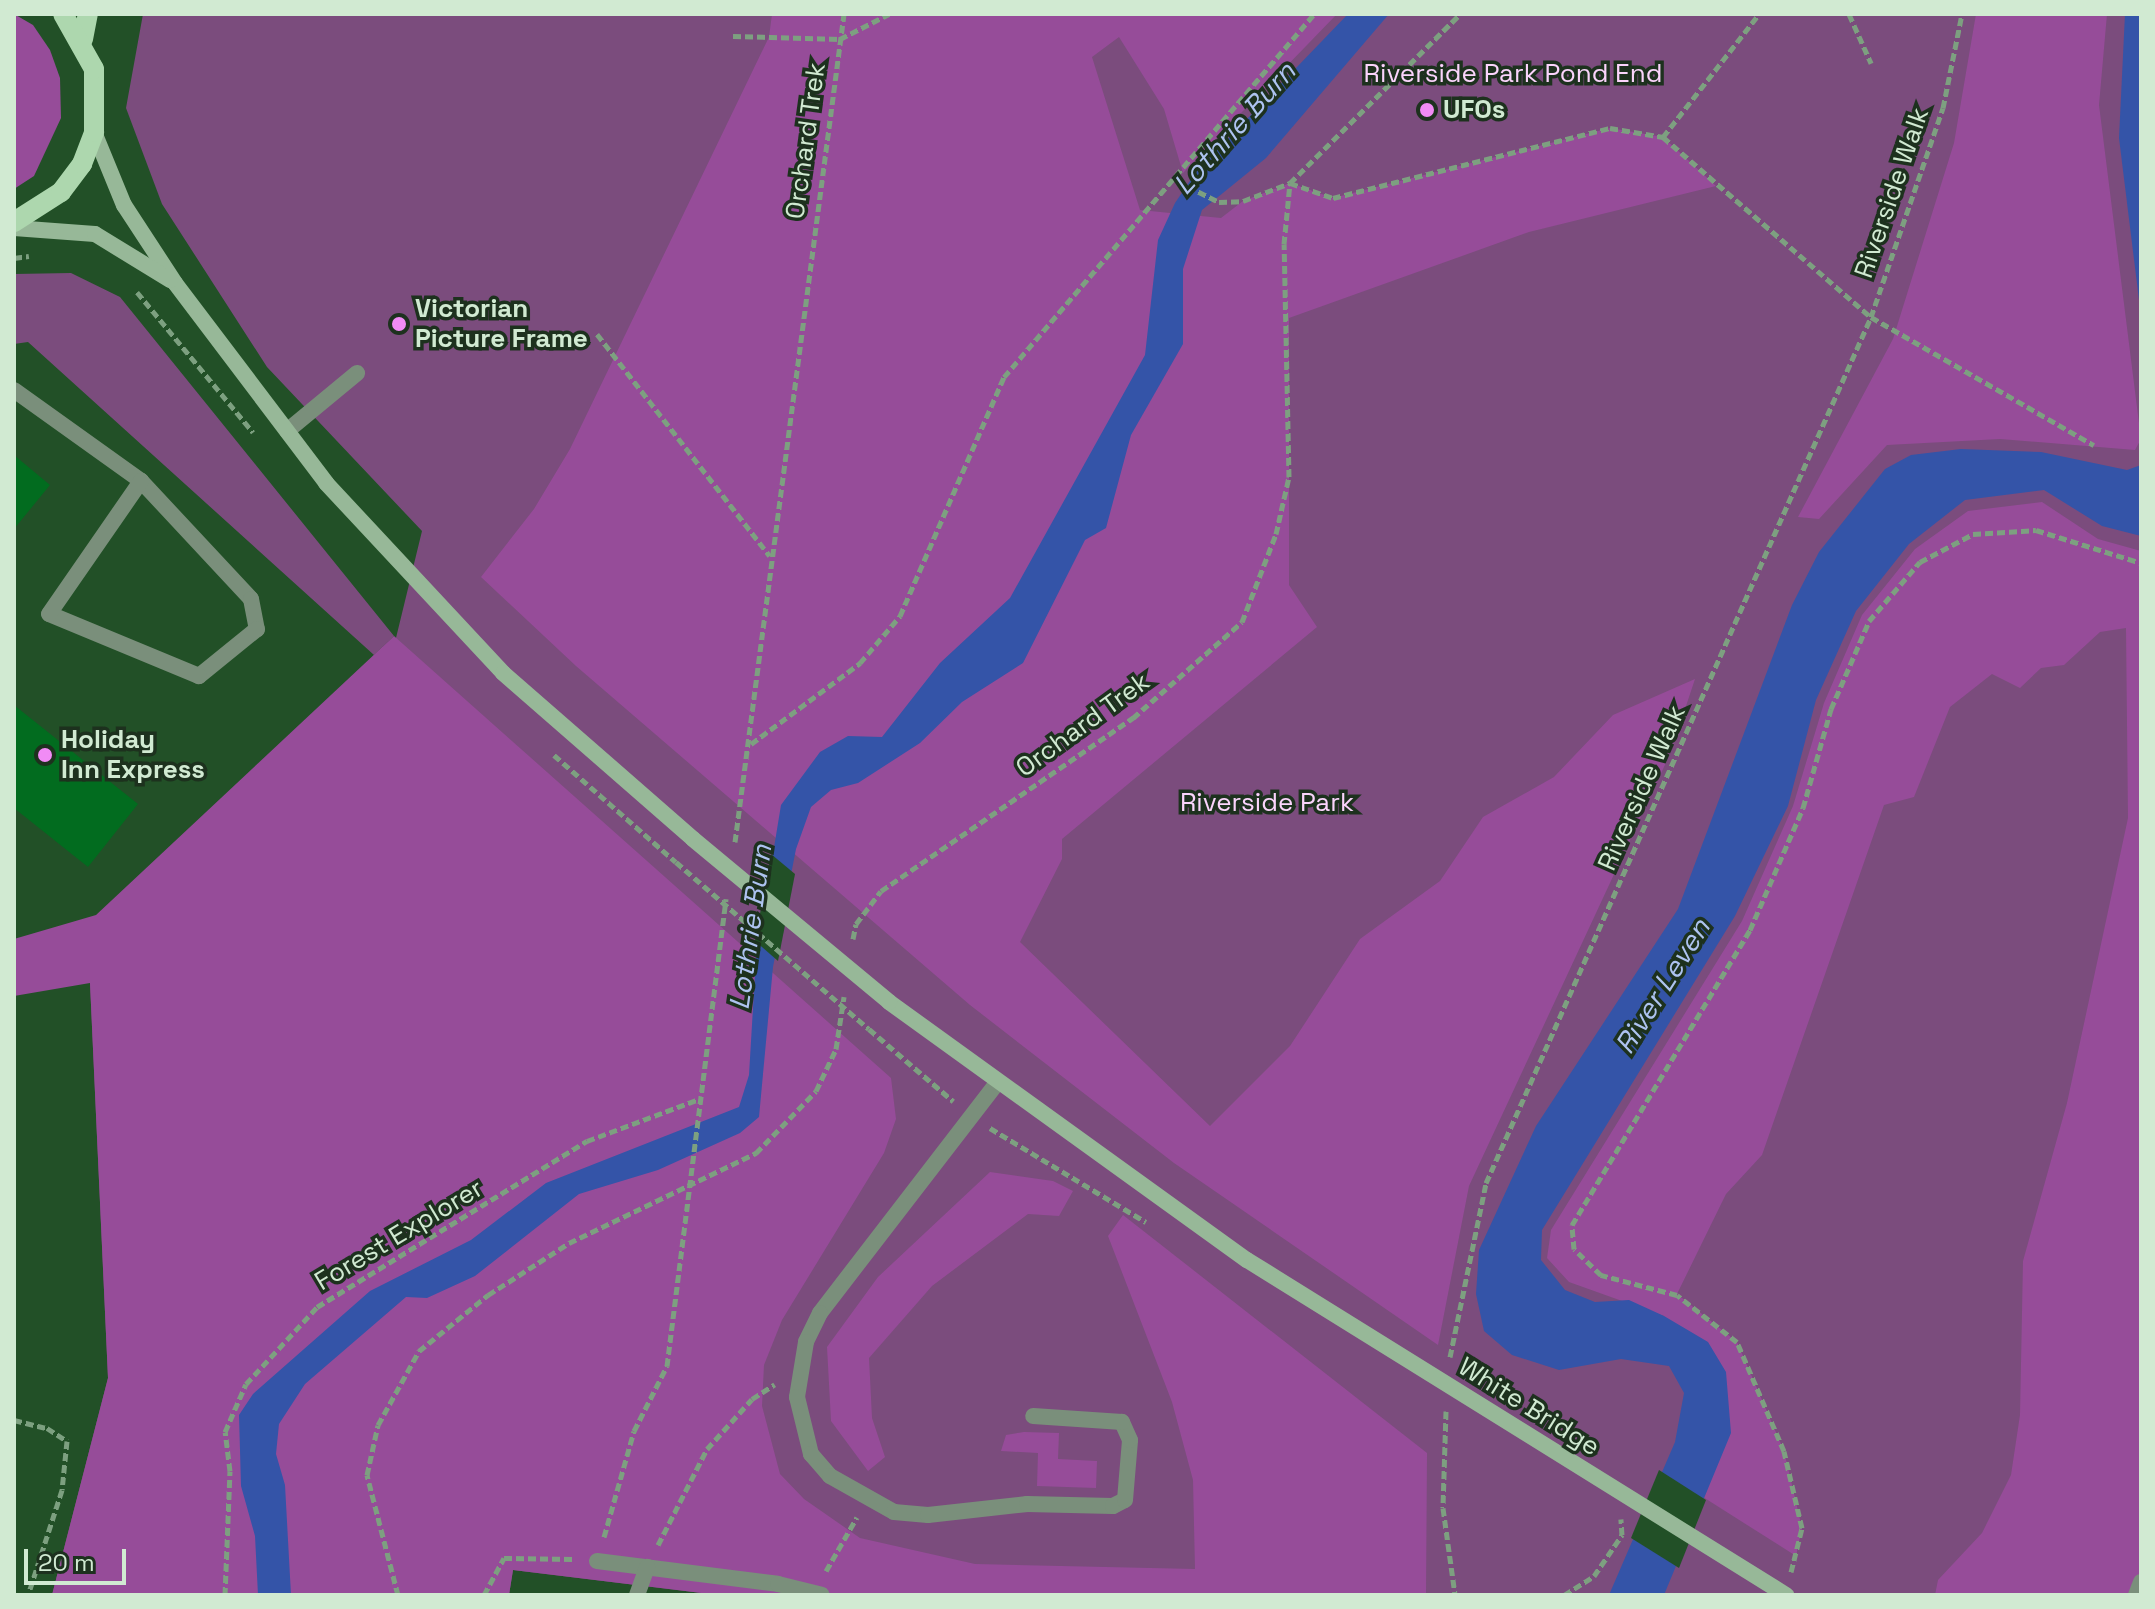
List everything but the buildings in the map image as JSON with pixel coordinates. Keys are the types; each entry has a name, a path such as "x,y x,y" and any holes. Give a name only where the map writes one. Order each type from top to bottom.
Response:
{"main road":[{"path":"14,222 61,192 94,132 94,69 83,39 63,14"},
{"path":"83,39 88,14"},
{"name":"White Bridge","path":"94,132 124,205 175,283 326,483 503,673 693,839 889,1002 997,1083 1247,1260 1786,1590"},
{"path":"14,228 95,234 175,283"}],"lane":[{"path":"287,431 357,373"},
{"path":"14,390 141,481 251,599 257,629 199,676 49,614 141,481"},
{"path":"997,1083 820,1313 798,1372 797,1397 811,1454 830,1476 894,1512 928,1515 1027,1504 1113,1506 1125,1500 1130,1440 1122,1422 1033,1416"},
{"path":"597,1561 818,1594"},
{"path":"637,1595 647,1567"},
{"path":"2136,1595 2141,1582"}],"path":[{"path":"733,36 840,39 844,14"},
{"name":"Orchard Trek","path":"734,850 840,39 889,14"},
{"path":"750,745 860,663 900,616 1004,377 1177,181 1314,14"},
{"path":"1177,181 1219,202 1243,201 1290,183 1439,28 1460,14"},
{"path":"1663,137 1759,14"},
{"path":"1849,14 1871,63"},
{"name":"Riverside Walk","path":"1449,1363 1486,1183 1871,317 1943,108 1962,14"},
{"path":"1290,183 1333,198 1610,128 1663,137 1871,317 2094,445"},
{"name":"Orchard Trek","path":"851,955 856,924 881,891 1133,718 1242,622 1276,534 1289,477 1284,244 1290,183"},
{"path":"597,334 771,557"},
{"path":"1786,1590 1802,1528 1784,1451 1737,1342 1677,1295 1601,1275 1574,1249 1572,1225 1750,930 1803,808 1831,709 1869,621 1920,562 1973,534 2036,530 2141,563"},
{"path":"676,862 971,1116 1157,1227"},
{"path":"484,1595 494,1568 516,1555 597,1561 634,1431 667,1366 727,895"},
{"path":"398,1595 367,1475 378,1425 419,1351 488,1295 569,1243 690,1188 756,1153 816,1091 836,1049 846,987"},
{"name":"Forest Explorer","path":"225,1595 230,1471 225,1432 246,1384 317,1307 587,1141 702,1098"},
{"path":"647,1567 707,1449 752,1399 798,1372"},
{"path":"1446,1407 1443,1508 1455,1595"},
{"path":"14,1420 47,1428 67,1441 62,1490 28,1595"},
{"path":"818,1594 855,1519"}],"green space":[{"name":"Riverside Park","path":"143,14 2141,14 2141,1595 718,1595 513,1570 509,1595 52,1595 108,1378 90,983 386,679 422,531 267,367 162,204 126,108"},
{"path":"71,273 120,297 394,636 374,655 28,342 14,344 14,274"}],"shaded area":[{"path":"14,14 33,25 50,50 60,78 61,118 34,176 14,189"},
{"path":"772,14 1337,14 1183,173 1164,109 1119,37 1092,57 1140,210 1221,218 1243,201 1290,183 1333,198 1610,128 1663,137 1716,186 1529,232 1289,318 1289,585 1317,627 1062,839 1062,859 1020,942 1210,1126 1290,1046 1360,939 1440,881 1483,817 1554,777 1613,715 1695,679 1670,754 1469,1186 1438,1345 1174,1163 970,1005 576,666 481,577 534,509 570,449 769,37"},
{"path":"1976,14 2107,14 2099,105 2141,439 2135,450 2000,439 1887,445 1819,519 1798,517 1893,339 1954,143"},
{"path":"2042,502 2098,539 2141,551 2141,1595 1935,1595 1938,1580 1982,1533 2011,1475 2020,1415 2023,1261 2067,1103 2128,818 2126,628 2100,632 2064,665 2041,668 2020,688 1992,674 1950,707 1914,797 1884,805 1762,1155 1726,1194 1677,1294 1737,1342 1784,1451 1802,1528 1796,1556 1703,1497 1710,1476 1664,1316 1569,1282 1547,1258 1551,1230 1742,921 1793,806 1824,703 1862,615 1915,549 1968,511"},
{"path":"394,636 891,1078 896,1119 884,1153 782,1320 764,1365 762,1406 780,1474 804,1499 860,1538 975,1564 1195,1569 1193,1480 1172,1402 1108,1236 1123,1215 1427,1453 1426,1595 718,1595 513,1570 509,1595 52,1595 108,1378 90,983 14,996 14,939 96,915"},
{"path":"990,1172 1053,1181 1073,1191 1059,1216 1028,1214 932,1286 869,1358 872,1418 885,1457 868,1471 831,1421 827,1347 878,1277"},
{"path":"1059,1433 1058,1459 1097,1461 1096,1488 1037,1486 1038,1453 1001,1451 1006,1435"}],"water":[{"path":"1348,14 1389,14 1266,158 1202,210 1183,269 1183,344 1131,435 1106,528 1085,540 1023,663 962,702 920,743 858,783 831,790 811,807 796,849 773,967 759,1117 740,1133 658,1170 579,1194 475,1276 427,1298 406,1297 305,1384 279,1424 276,1454 285,1485 291,1595 258,1595 255,1536 241,1486 239,1415 253,1394 370,1291 471,1240 546,1183 739,1107 749,1075 756,957 781,805 820,752 848,736 882,737 940,663 1010,598 1145,355 1158,240 1175,203 1196,172"},
{"path":"2125,14 2141,14 2141,316 2119,138"},
{"name":"River Leven","path":"1961,449 2041,452 2127,470 2141,465 2141,536 2102,526 2044,490 1965,500 1909,544 1856,611 1816,700 1788,806 1735,916 1542,1230 1541,1260 1565,1290 1595,1302 1629,1300 1664,1316 1708,1342 1726,1372 1731,1433 1664,1595 1609,1595 1675,1442 1684,1393 1669,1366 1621,1359 1559,1370 1512,1355 1484,1331 1476,1294 1479,1250 1536,1126 1678,909 1792,605 1819,552 1885,469 1911,455"}],"pier":[{"path":"771,854 795,874 778,961 755,941"},
{"path":"1659,1470 1706,1500 1679,1568 1631,1538"}],"place":[{"name":"UFOs","path":"1427,110"},
{"name":"Victorian Picture Frame","path":"399,324"},
{"name":"Holiday Inn Express","path":"45,755"}],"park label":[{"name":"Riverside Park Pond End","path":"1513,74"}],"water label":[{"name":"Lothrie Burn","path":"1234,128"},
{"name":"Lothrie Burn","path":"750,927"}]}
